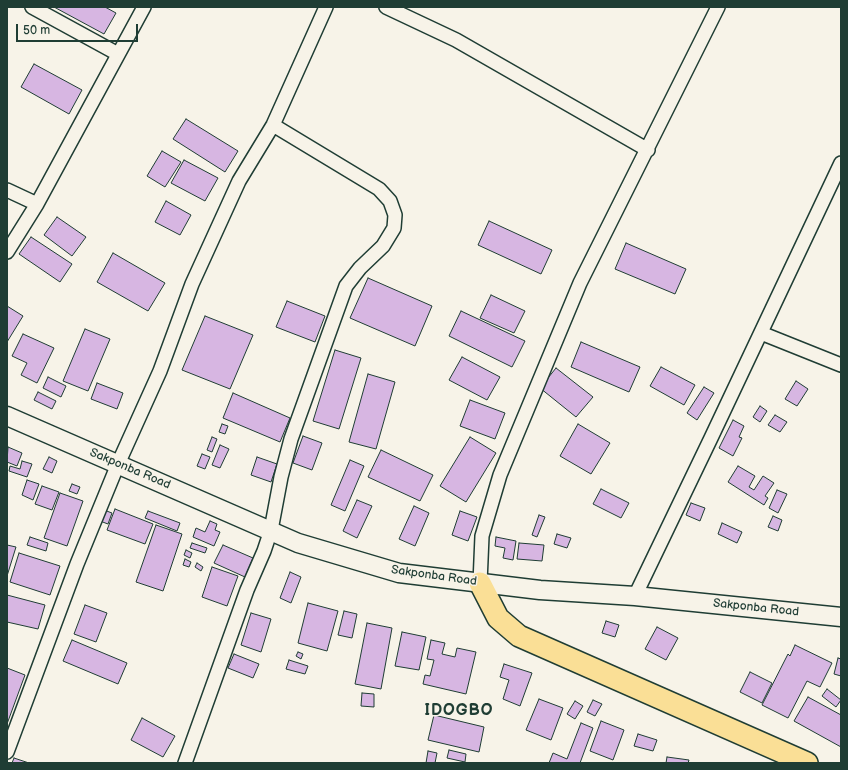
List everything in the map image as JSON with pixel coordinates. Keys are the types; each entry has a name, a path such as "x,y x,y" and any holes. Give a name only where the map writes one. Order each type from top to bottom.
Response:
{"highway":[{"path":"480,583 498,618 519,636 807,763"}],"main road":[{"name":"Sakponba Road","path":"7,416 298,543 399,573 540,590 635,596 841,617"}],"street":[{"path":"32,7 118,54"},
{"path":"7,252 37,204 144,7"},
{"path":"7,752 77,564 118,464 160,371 192,284 239,181 273,126 326,7"},
{"path":"386,7 456,40 648,150"},
{"path":"480,583 482,536 500,475 580,283 648,150 718,7"},
{"path":"185,763 247,590 264,551 271,530 281,477 291,439 346,286 360,268 383,246 394,228 395,215 390,201 379,189 273,126"},
{"path":"635,596 841,163"},
{"path":"7,190 37,204"},
{"path":"761,333 841,365"}],"building":[{"path":"54,7 105,7 116,13 104,34"},
{"path":"34,64 82,90 69,114 21,87"},
{"path":"186,119 238,151 225,172 173,139"},
{"path":"162,151 181,162 165,187 147,176"},
{"path":"184,160 218,178 205,201 171,183"},
{"path":"166,201 191,215 180,235 155,222"},
{"path":"57,217 86,237 72,256 44,235"},
{"path":"489,221 552,250 541,274 478,245"},
{"path":"31,237 72,264 60,282 19,254"},
{"path":"626,243 686,269 675,294 615,269"},
{"path":"113,253 165,283 148,311 97,282"},
{"path":"368,278 432,306 415,346 350,318"},
{"path":"491,295 525,311 514,333 480,318"},
{"path":"287,301 325,316 315,342 276,327"},
{"path":"7,306 23,316 7,342"},
{"path":"461,311 525,341 512,367 449,336"},
{"path":"205,316 253,335 230,389 182,370"},
{"path":"85,329 110,339 88,391 63,381"},
{"path":"23,334 54,348 37,383 21,375 27,363 12,356"},
{"path":"581,342 640,367 629,392 571,367"},
{"path":"335,350 361,358 339,429 313,421"},
{"path":"462,357 500,377 487,400 449,380"},
{"path":"661,367 695,385 684,405 650,386"},
{"path":"556,368 593,397 576,417 540,388"},
{"path":"368,374 395,382 376,449 349,442"},
{"path":"48,377 66,386 61,397 43,388"},
{"path":"796,381 808,389 797,406 785,399"},
{"path":"97,383 123,393 117,409 91,399"},
{"path":"704,387 714,393 697,420 687,413"},
{"path":"38,392 56,401 52,409 34,400"},
{"path":"233,393 290,418 280,442 223,418"},
{"path":"470,400 505,413 495,439 460,426"},
{"path":"760,406 767,411 760,422 753,417"},
{"path":"775,415 787,422 780,432 768,425"},
{"path":"733,420 744,426 739,437 742,438 733,456 719,448"},
{"path":"222,424 228,426 225,434 219,432"},
{"path":"578,424 610,443 591,474 560,456"},
{"path":"303,436 322,443 312,470 293,463"},
{"path":"212,437 217,439 212,452 207,450"},
{"path":"470,437 496,453 466,502 440,486"},
{"path":"220,445 229,449 220,468 212,465"},
{"path":"8,447 22,453 17,466 7,462"},
{"path":"381,450 433,475 420,501 368,477"},
{"path":"202,454 210,457 205,469 197,466"},
{"path":"49,457 57,461 52,473 43,469"},
{"path":"257,457 277,464 271,482 251,475"},
{"path":"350,460 364,466 345,511 331,505"},
{"path":"22,461 32,464 27,477 9,471 10,466 20,469"},
{"path":"738,466 755,476 749,487 754,490 763,476 774,483 765,496 768,498 764,505 728,482"},
{"path":"27,480 39,484 33,500 22,495"},
{"path":"72,484 80,487 77,494 69,491"},
{"path":"42,486 59,492 52,510 35,504"},
{"path":"601,489 629,503 621,518 593,504"},
{"path":"777,490 787,494 778,513 769,508"},
{"path":"60,493 83,501 67,546 44,538"},
{"path":"357,500 372,506 357,538 343,531"},
{"path":"691,503 705,508 700,521 686,515"},
{"path":"414,506 429,513 415,546 399,539"},
{"path":"115,509 153,524 145,544 107,530"},
{"path":"104,510 112,513 108,524 100,521"},
{"path":"148,511 180,523 177,531 145,518"},
{"path":"460,511 477,517 468,541 452,535"},
{"path":"539,515 545,517 537,537 532,535"},
{"path":"773,516 782,520 778,531 768,527"},
{"path":"210,521 217,524 215,530 220,532 214,546 193,537 196,528 205,532"},
{"path":"722,523 742,532 737,543 718,534"},
{"path":"156,525 182,534 163,591 136,582"},
{"path":"557,534 571,538 567,548 554,544"},
{"path":"30,537 48,543 46,551 27,545"},
{"path":"496,537 516,541 513,560 503,558 505,548 495,546"},
{"path":"192,543 207,548 205,553 190,548"},
{"path":"519,543 544,545 542,561 517,559"},
{"path":"7,545 16,547 7,576"},
{"path":"223,545 253,558 245,577 214,563"},
{"path":"186,550 192,553 190,558 184,555"},
{"path":"19,553 60,566 50,595 10,582"},
{"path":"185,559 191,562 189,567 183,565"},
{"path":"197,563 203,567 201,571 195,567"},
{"path":"212,567 238,576 227,606 202,597"},
{"path":"290,572 301,577 291,603 280,598"},
{"path":"7,595 45,605 38,629 7,622"},
{"path":"308,603 338,611 327,651 298,643"},
{"path":"85,605 107,613 96,642 74,634"},
{"path":"344,611 357,614 352,638 338,635"},
{"path":"251,613 271,619 261,652 241,645"},
{"path":"606,621 619,625 615,637 602,633"},
{"path":"367,623 392,628 381,689 355,684"},
{"path":"657,627 678,638 666,660 645,649"},
{"path":"402,632 426,637 419,670 395,666"},
{"path":"72,640 127,663 118,684 63,661"},
{"path":"431,640 445,643 442,654 455,657 457,648 476,652 466,694 423,684 425,675 430,676 434,660 427,659"},
{"path":"795,645 832,663 820,687 807,681 788,718 762,705 788,654 790,656"},
{"path":"298,652 303,654 301,659 296,656"},
{"path":"234,654 259,664 253,678 228,668"},
{"path":"838,658 841,659 841,676 834,674"},
{"path":"289,660 308,666 305,674 286,669"},
{"path":"504,664 532,673 520,706 503,699 509,680 500,677"},
{"path":"7,668 25,675 7,724"},
{"path":"750,672 772,683 762,703 740,692"},
{"path":"827,689 841,700 836,707 822,696"},
{"path":"362,693 374,694 374,707 361,706"},
{"path":"808,697 841,715 841,747 794,721"},
{"path":"539,699 563,708 551,740 526,730"},
{"path":"593,700 602,704 595,716 587,712"},
{"path":"575,701 583,706 575,719 567,714"},
{"path":"434,715 484,727 479,752 428,740"},
{"path":"142,718 175,736 163,757 131,740"},
{"path":"601,721 624,730 613,760 590,751"},
{"path":"581,723 593,728 580,763 549,763 553,753 567,759"},
{"path":"638,734 657,740 653,751 634,746"},
{"path":"449,750 466,754 465,762 447,758"},
{"path":"428,751 437,753 435,763 426,763"},
{"path":"667,757 689,760 688,763 666,763"},
{"path":"14,758 29,763 12,763"}],"district":[{"name":"IDOGBO","path":"459,711"}]}
